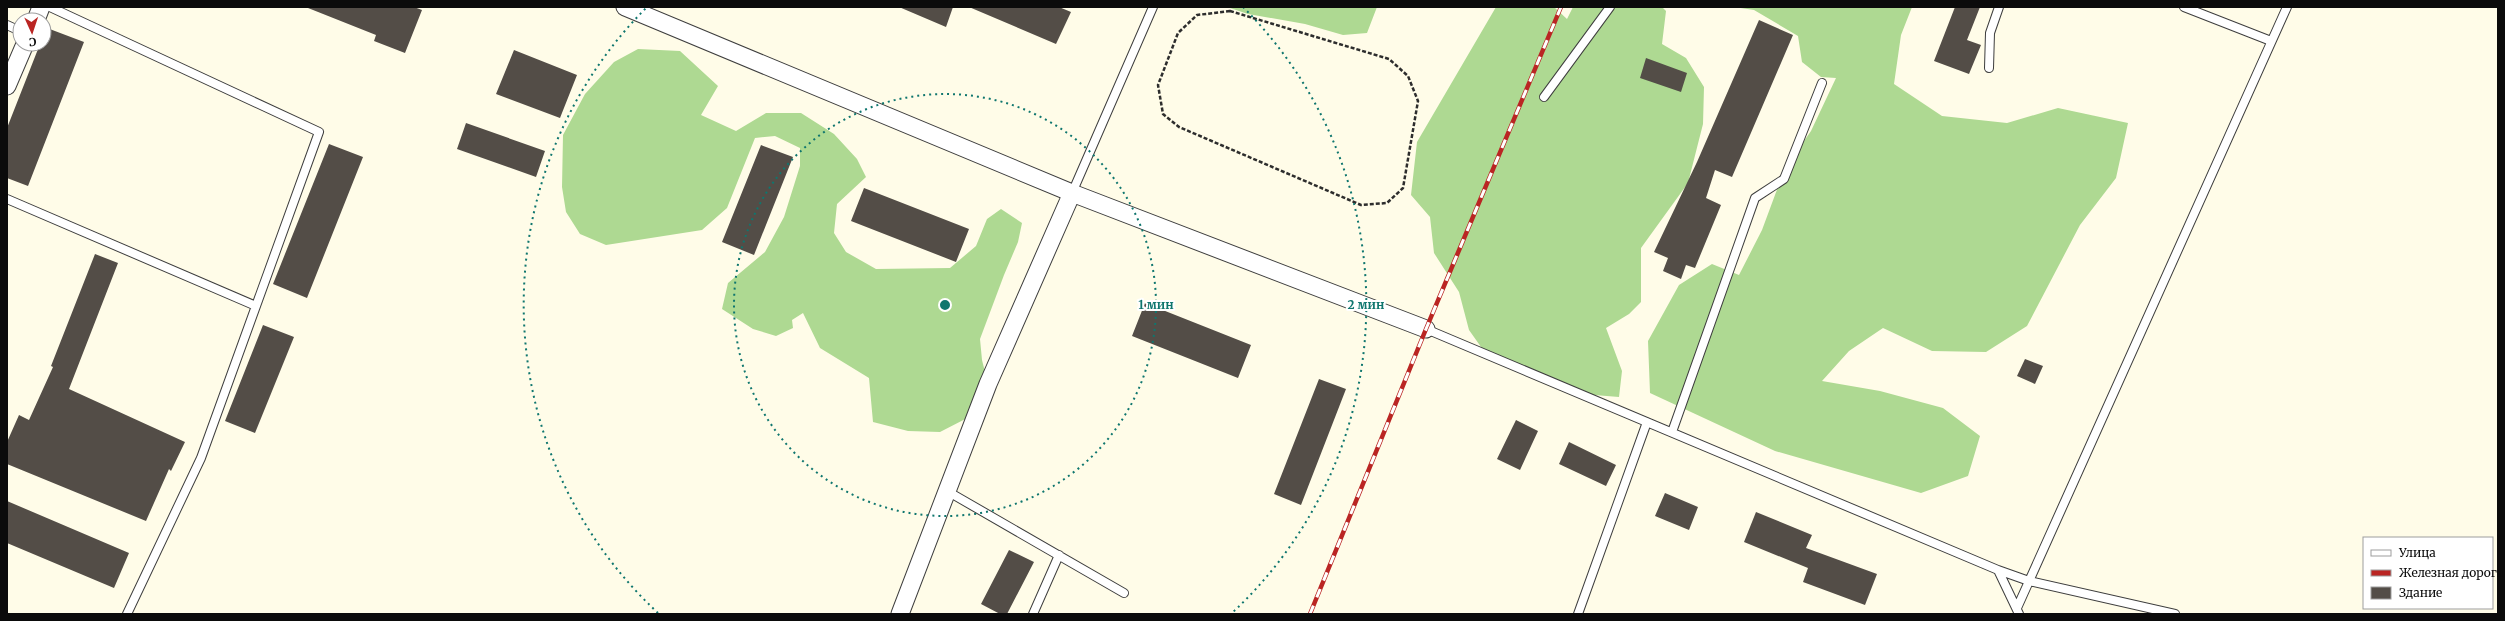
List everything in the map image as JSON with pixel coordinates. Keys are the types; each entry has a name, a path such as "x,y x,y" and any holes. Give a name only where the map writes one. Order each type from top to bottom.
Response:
{"street":[{"path":"625,7 1072,193 1426,329"},
{"path":"7,86 22,52"},
{"path":"900,614 988,384 1072,193"}],"lane":[{"path":"50,7 319,132 201,458 127,614"},
{"path":"1072,193 1153,7"},
{"path":"1544,97 1610,7"},
{"path":"1989,68 1990,33 1999,7"},
{"path":"2184,7 2271,41"},
{"path":"2018,611 2029,580 2287,7"},
{"path":"1672,432 1754,198 1784,179 1822,83"},
{"path":"7,199 256,306"},
{"path":"1426,329 1998,570 2029,580 2175,614"},
{"path":"1578,614 1647,422"},
{"path":"947,491 1124,593"},
{"path":"1033,614 1059,555"},
{"path":"1998,570 2018,611"}],"path":[{"path":"1230,11 1389,59 1408,76 1418,101 1403,188 1387,203 1361,204 1179,127 1163,114 1158,85 1178,33 1197,15 1230,11"}],"green space":[{"path":"1227,7 1377,7 1367,33 1343,35 1305,24 1248,14"},
{"path":"1496,7 1554,7 1567,19 1573,7 1662,7 1666,11 1662,44 1686,58 1704,87 1703,124 1688,183 1641,248 1641,302 1629,314 1606,328 1622,371 1619,397 1582,394 1486,354 1469,330 1459,292 1434,253 1430,217 1411,195 1417,142"},
{"path":"1734,7 1912,7 1901,35 1894,84 1942,116 2007,123 2058,108 2128,123 2116,178 2080,225 2027,326 1986,352 1932,351 1883,328 1849,351 1822,381 1880,391 1943,408 1980,436 1968,476 1921,493 1775,451 1650,393 1648,341 1679,285 1712,264 1739,275 1762,230 1785,168 1811,131 1836,78 1821,77 1802,62 1798,36 1754,10"},
{"path":"638,49 680,51 718,86 701,115 736,131 766,113 801,113 834,134 857,159 866,177 837,204 834,233 846,252 876,269 950,268 976,246 987,219 1001,209 1022,223 1018,242 980,339 982,360 988,384 977,413 940,432 908,431 873,422 869,378 820,348 803,313 792,320 793,328 776,336 753,329 722,309 728,283 765,252 784,217 800,166 800,148 775,136 755,138 727,208 702,230 606,245 580,234 566,212 562,187 563,135 585,94 614,62"}],"building":[{"path":"414,7 422,10 405,53 374,41 376,35 308,8"},
{"path":"899,7 953,7 946,27"},
{"path":"969,7 1059,7 1071,12 1056,44"},
{"path":"1955,7 1980,7 1967,40 1981,45 1969,74 1934,61"},
{"path":"1759,20 1793,35 1732,177 1715,170 1706,198 1721,205 1695,268 1686,265 1681,279 1663,271 1668,258 1654,252 1697,162"},
{"path":"52,30 84,42 28,186 7,178 7,128 37,52 52,52"},
{"path":"514,50 577,75 560,118 496,94"},
{"path":"1646,58 1687,73 1681,92 1640,78"},
{"path":"466,123 545,151 536,177 457,149"},
{"path":"329,144 363,157 307,298 273,284"},
{"path":"761,145 793,157 754,255 722,242"},
{"path":"864,188 969,229 956,262 851,221"},
{"path":"95,254 118,263 69,389 185,442 171,471 169,469 146,521 7,464 7,442 19,415 29,420 53,367 51,366"},
{"path":"1145,303 1251,345 1238,378 1132,336"},
{"path":"263,325 294,337 255,433 225,421"},
{"path":"2025,359 2043,366 2035,384 2017,376"},
{"path":"1319,379 1346,389 1301,505 1274,494"},
{"path":"1516,420 1538,431 1520,470 1497,459"},
{"path":"1569,442 1616,465 1606,486 1559,464"},
{"path":"1665,493 1698,507 1689,530 1655,516"},
{"path":"7,501 129,553 114,588 7,543"},
{"path":"1756,512 1812,535 1806,548 1877,574 1865,605 1803,582 1808,568 1744,542"},
{"path":"1009,550 1034,562 1007,614 1000,614 981,604"}],"railway":[{"path":"1310,614 1426,329 1561,7"}]}
